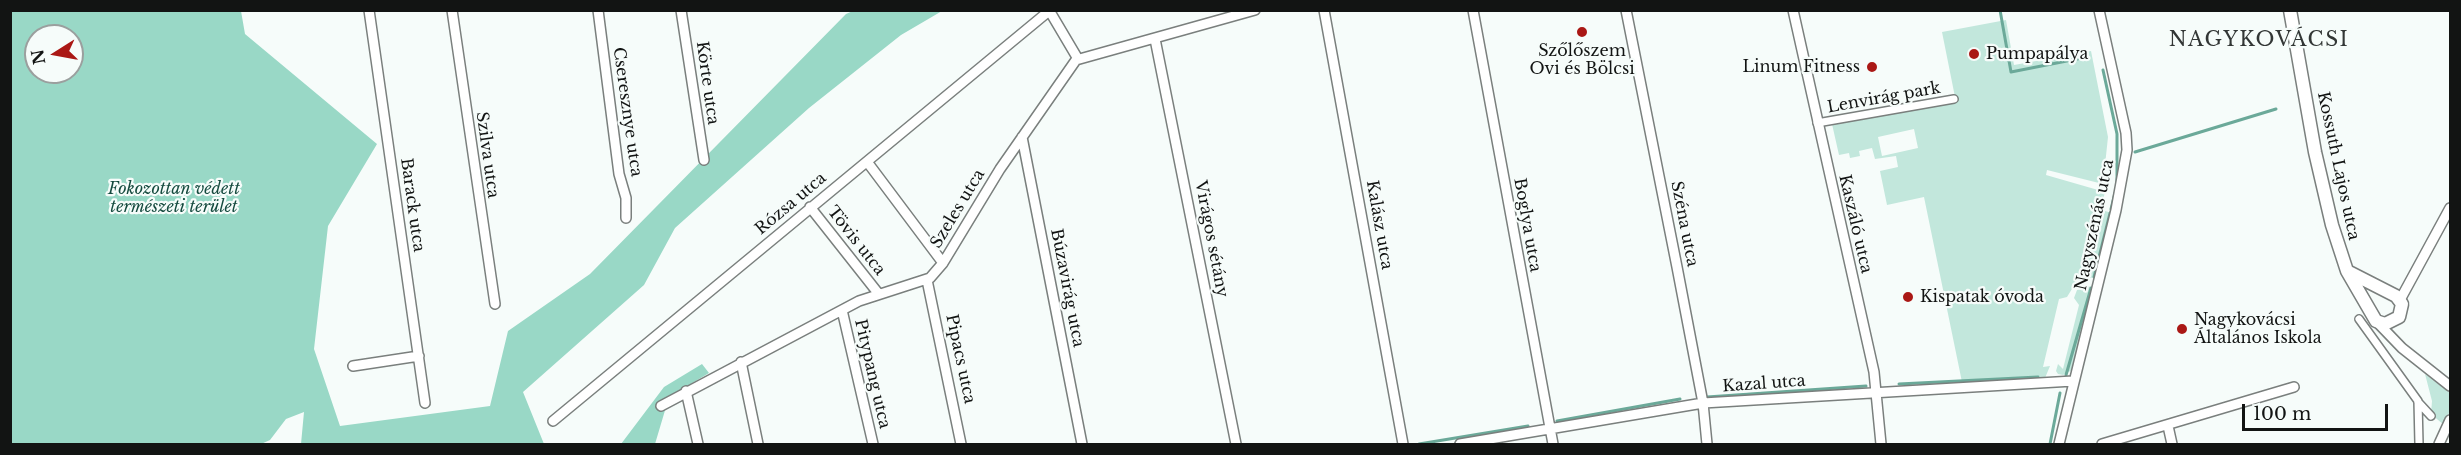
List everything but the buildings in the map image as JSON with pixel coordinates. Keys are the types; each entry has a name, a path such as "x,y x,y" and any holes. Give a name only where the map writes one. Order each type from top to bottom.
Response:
{"street":[{"name":"Barack utca","path":"369,10 425,403"},
{"name":"Szilva utca","path":"452,10 495,304"},
{"name":"Cseresznye utca","path":"598,10 619,174 626,198 626,218"},
{"name":"Körte utca","path":"681,10 704,160"},
{"path":"1049,11 1078,59 1255,10"},
{"name":"Kalász utca","path":"1324,10 1403,444"},
{"name":"Boglya utca","path":"1473,10 1553,444"},
{"name":"Széna utca","path":"1626,10 1702,403 1707,444"},
{"name":"Kaszáló utca","path":"1792,10 1876,391 1881,444"},
{"name":"Nagyszénás utca","path":"2059,444 2116,210 2127,150 2126,133 2099,10"},
{"name":"Kossuth Lajos utca","path":"2290,10 2315,152 2332,225 2347,271 2376,321"},
{"name":"Rózsa utca","path":"553,422 1049,11"},
{"name":"Virágos sétány","path":"1155,39 1236,444"},
{"name":"Szeles utca","path":"927,280 943,263 1022,137 1068,68 1078,59"},
{"name":"Lenvirág park","path":"1817,123 1954,99"},
{"name":"Búzavirág utca","path":"1022,137 1082,444"},
{"path":"868,163 943,263"},
{"name":"Tövis utca","path":"810,207 878,293"},
{"path":"2376,321 2385,324 2394,322 2402,311 2400,300 2451,208"},
{"path":"2347,271 2400,300"},
{"path":"661,406 842,310 878,293 927,280"},
{"name":"Pipacs utca","path":"927,280 961,444"},
{"name":"Pitypang utca","path":"842,310 873,444"},
{"path":"2359,319 2418,402 2431,416"},
{"path":"2376,321 2402,348 2451,386"},
{"path":"353,366 418,356"},
{"path":"741,362 758,444"},
{"name":"Kazal utca","path":"1460,444 1702,403 2073,381"},
{"path":"2102,444 2294,387"},
{"path":"686,391 698,444"},
{"path":"2418,402 2419,444"},
{"path":"2439,444 2451,420"},
{"path":"2168,426 2172,444"}],"green space":[{"name":"Fokozottan védett természeti terület","path":"855,10 942,11 901,35 809,108 675,228 644,285 523,392 544,444 301,444 304,412 286,419 270,440 261,444 11,444 10,11 241,11 245,34 377,144 328,226 314,349 340,426 490,406 508,331 590,274 846,14"},
{"path":"2006,20 2014,65 2091,51 2108,137 2103,184 2047,170 2046,175 2105,192 2097,224 2101,225 2105,211 2112,213 2096,276 2075,284 2067,297 2059,299 2043,367 2050,366 2045,378 2041,381 1962,382 1924,197 1887,205 1880,171 1898,167 1896,156 1875,159 1872,148 1859,151 1860,156 1850,158 1849,153 1839,155 1832,124 1955,97 1942,32","holes":["1914,129 1918,148 1882,156 1878,137"]},
{"path":"2089,286 2092,289 2072,370 2063,375 2058,374 2056,371 2058,364 2063,369 2079,305 2074,298 2077,290"},
{"path":"702,364 709,373 669,397 655,444 621,444 664,387"},
{"path":"2425,374 2450,393 2450,411 2444,425 2431,414 2432,401"}],"waterway":[{"path":"2000,10 2011,72 2087,57"},
{"path":"2103,70 2117,134 2117,183"},
{"path":"2135,152 2276,109"},
{"path":"2111,209 2115,193"},
{"path":"2094,277 2110,213"},
{"path":"2066,375 2091,288"},
{"path":"1899,384 2038,377"},
{"path":"1707,397 1866,386"},
{"path":"2050,444 2060,393"},
{"path":"1557,421 1680,399"},
{"path":"1419,444 1528,426"}],"place":[{"name":"Szőlőszem Ovi és Bölcsi","path":"1582,32"},
{"name":"Pumpapálya","path":"1974,54"},
{"name":"Linum Fitness","path":"1872,67"},
{"name":"Kispatak óvoda","path":"1908,297"},
{"name":"Nagykovácsi Általános Iskola","path":"2182,329"}],"district":[{"name":"NAGYKOVÁCSI","path":"2259,40"}]}
